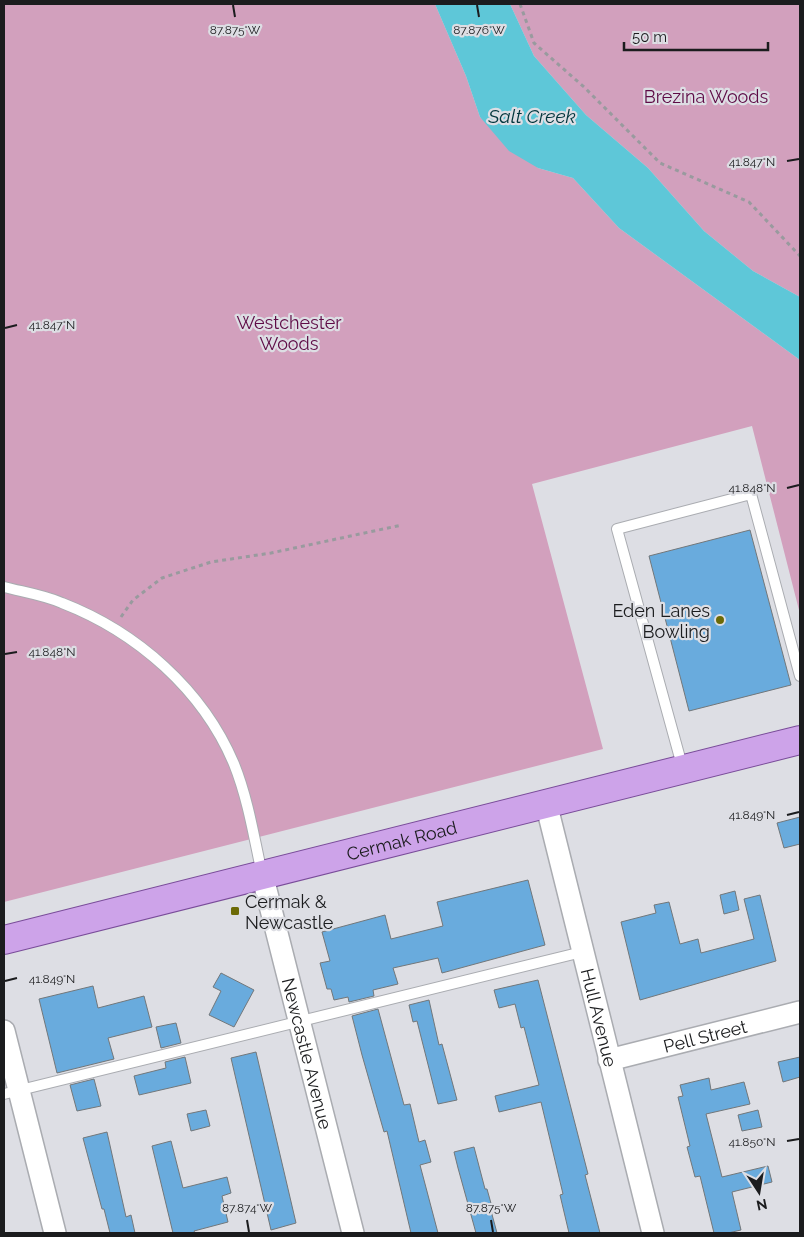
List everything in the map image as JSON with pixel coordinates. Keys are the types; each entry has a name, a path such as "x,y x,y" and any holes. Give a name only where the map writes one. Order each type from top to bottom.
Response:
{"main road":[{"name":"Cermak Road","path":"4,940 800,740"}],"street":[{"name":"Hull Avenue","path":"546,803 653,1233"},
{"name":"Newcastle Avenue","path":"262,874 353,1233"},
{"name":"Pell Street","path":"609,1060 800,1012"},
{"path":"4,1031 11,1092 54,1233"}],"lane":[{"path":"683,769 617,529 751,494 800,676"},
{"path":"4,587 62,602 126,634 163,664 209,715 234,764 245,799 262,874"},
{"path":"11,1092 582,952"}],"path":[{"path":"520,4 534,44 584,87 660,163 749,202 800,256"},
{"path":"113,628 133,600 162,578 211,562 271,553 402,525"}],"green space":[{"name":"Westchester Woods","path":"4,4 435,4 466,76 480,117 538,168 573,178 619,228 800,360 800,614 752,426 532,484 603,749 4,902"},
{"name":"Brezina Woods","path":"510,4 800,4 800,297 753,271 704,231 648,168 586,115 534,56"}],"water":[{"name":"Salt Creek","path":"435,4 510,4 534,56 586,115 648,168 704,231 753,271 800,297 800,360 619,228 573,178 538,168 509,151 480,117 466,76"}],"building":[{"name":"Eden Lanes Bowling","path":"750,530 791,685 689,711 649,556"},
{"path":"800,817 800,844 784,848 777,823"},
{"path":"528,880 545,945 442,973 438,958 393,968 398,984 373,990 374,996 349,1002 348,997 334,1000 331,989 327,989 320,963 330,961 322,932 385,915 391,939 443,926 437,902"},
{"path":"735,891 739,910 724,914 720,895"},
{"path":"760,895 776,961 640,1000 621,922 656,913 654,905 669,902 680,944 698,939 701,953 754,939 744,899"},
{"path":"221,973 254,990 234,1027 209,1015 221,991 213,987"},
{"path":"538,980 588,1174 585,1175 600,1233 569,1233 560,1195 563,1194 541,1102 499,1112 495,1096 539,1085 524,1027 521,1028 515,1004 499,1008 494,990"},
{"path":"93,986 98,1008 144,996 152,1027 108,1038 114,1059 57,1073 39,999"},
{"path":"429,1000 439,1045 442,1044 457,1100 438,1104 417,1021 413,1022 409,1005"},
{"path":"378,1009 404,1105 410,1104 419,1142 425,1140 431,1162 420,1165 438,1233 411,1233 387,1131 384,1132 362,1055 352,1016"},
{"path":"176,1023 181,1043 161,1048 156,1027"},
{"path":"256,1052 296,1223 271,1230 231,1058"},
{"path":"185,1057 191,1083 139,1095 134,1076 166,1068 165,1062"},
{"path":"800,1057 800,1077 783,1082 778,1062"},
{"path":"709,1078 711,1090 744,1082 750,1104 706,1114 722,1177 768,1166 772,1182 732,1192 741,1230 728,1233 714,1233 700,1176 695,1177 687,1147 690,1146 678,1097 683,1096 680,1085"},
{"path":"94,1079 101,1106 77,1111 70,1085"},
{"path":"206,1110 210,1126 191,1131 187,1114"},
{"path":"758,1110 762,1127 742,1131 738,1115"},
{"path":"107,1132 126,1217 131,1215 135,1233 110,1233 104,1209 102,1209 83,1138"},
{"path":"171,1141 183,1188 227,1177 231,1193 222,1196 228,1222 194,1231 195,1233 173,1233 152,1146"},
{"path":"474,1147 485,1189 487,1189 492,1207 490,1207 497,1233 476,1233 458,1168 454,1152"}],"place":[{"name":"Eden Lanes Bowling","path":"720,620"},
{"name":"Cermak & Newcastle","path":"235,911"}]}
